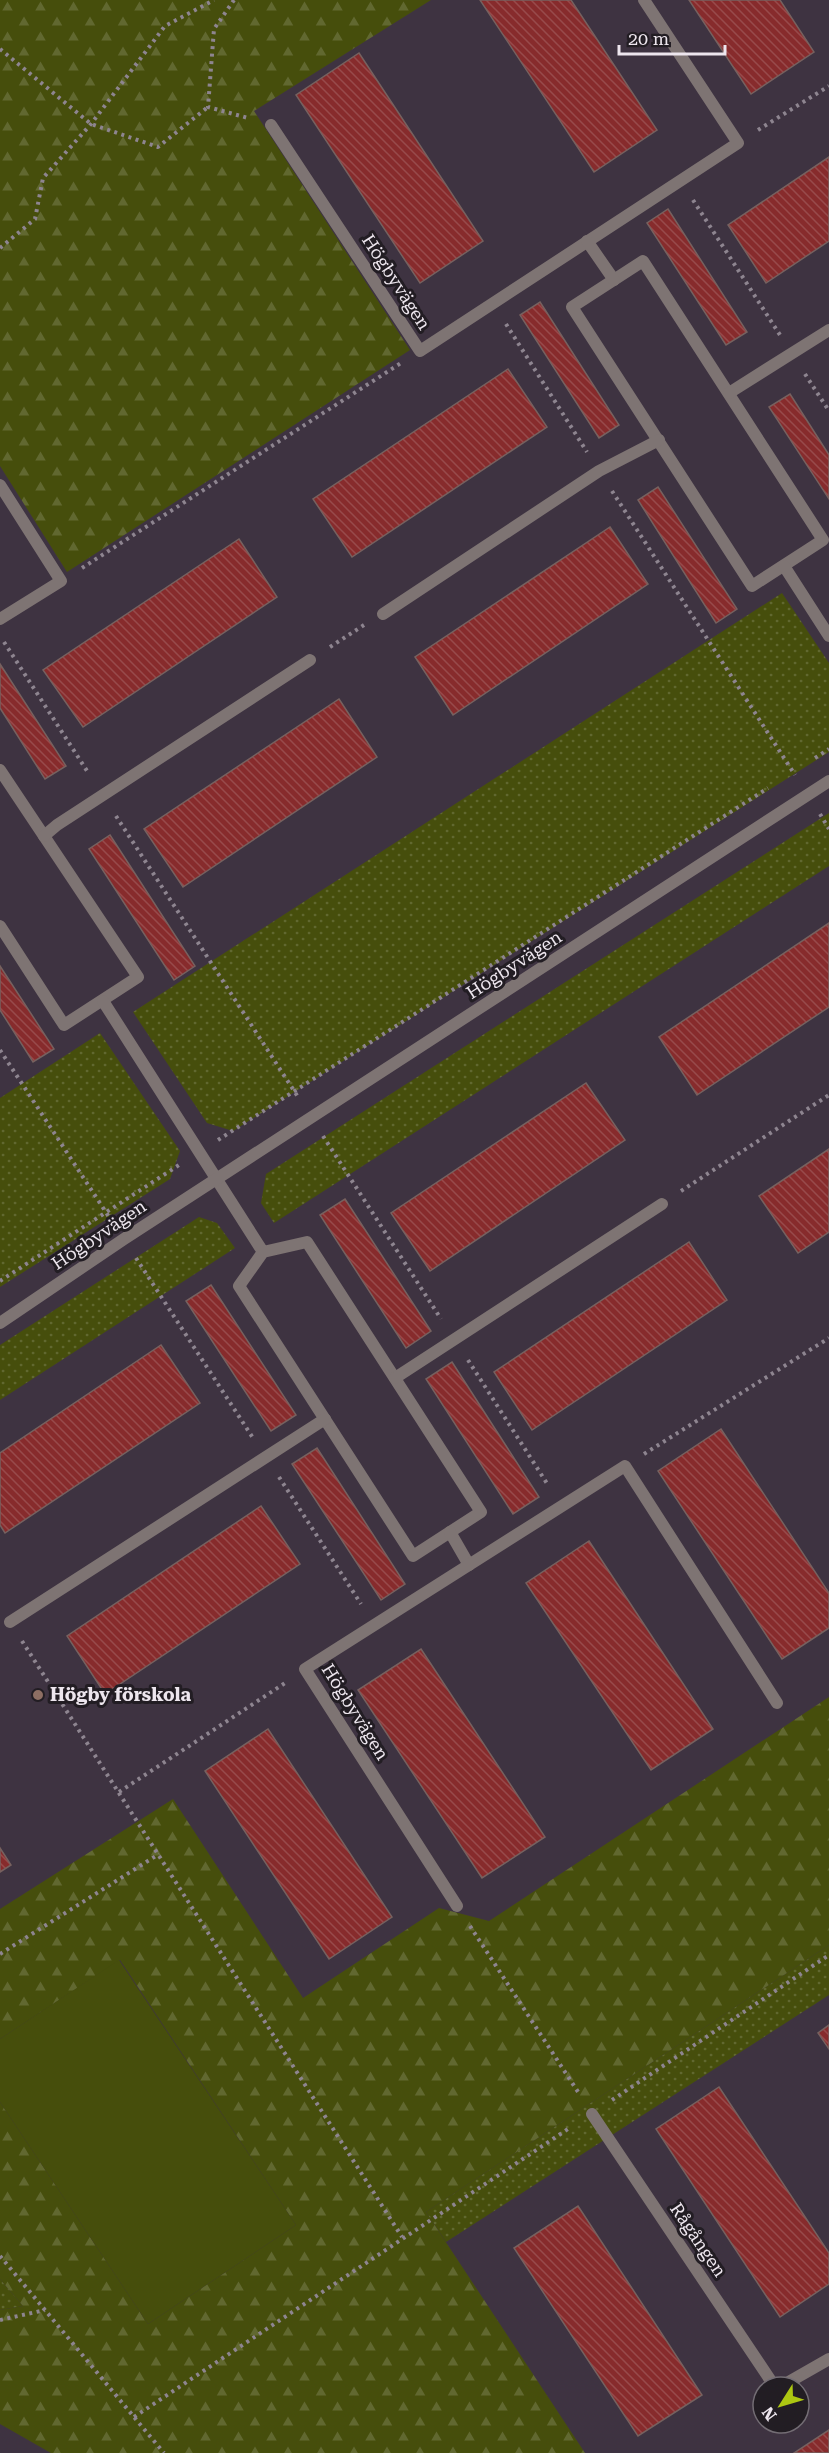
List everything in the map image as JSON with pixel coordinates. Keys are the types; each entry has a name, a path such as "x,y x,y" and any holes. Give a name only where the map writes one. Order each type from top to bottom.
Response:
{"street":[{"path":"644,0 738,143"},
{"name":"Högbyvägen","path":"272,125 420,351 738,143"},
{"path":"587,241 614,280"},
{"path":"643,261 823,540 752,586 572,307 614,280 643,261"},
{"path":"729,393 829,330"},
{"path":"383,614 599,471 658,440"},
{"path":"0,484 61,581 0,620"},
{"path":"784,566 829,636"},
{"path":"44,836 57,825 310,660"},
{"path":"0,770 138,977 64,1025 0,926"},
{"name":"Högbyvägen","path":"0,1323 124,1239 829,781"},
{"path":"103,1001 219,1179 263,1252"},
{"path":"395,1378 662,1204"},
{"path":"307,1242 395,1378 481,1512 413,1556 239,1286 263,1252 307,1242"},
{"path":"10,1622 325,1419"},
{"path":"625,1466 777,1703"},
{"name":"Högbyvägen","path":"457,1906 305,1669 625,1466"},
{"path":"450,1532 469,1565"},
{"name":"Rågången","path":"592,2114 767,2375"},
{"path":"801,2375 829,2359"}],"path":[{"path":"0,249 35,219 44,178 91,124 165,26 214,0"},
{"path":"0,49 91,124 158,147 208,107 214,29 234,0"},
{"path":"738,143 829,86"},
{"path":"208,107 272,125"},
{"path":"680,181 829,411"},
{"path":"493,303 829,829"},
{"path":"61,581 420,351"},
{"path":"310,660 383,614"},
{"path":"0,635 561,1506"},
{"path":"811,761 829,749"},
{"path":"784,778 802,767"},
{"path":"0,1281 775,784"},
{"path":"0,1050 375,1625"},
{"path":"662,1204 829,1095"},
{"path":"625,1466 829,1338"},
{"path":"10,1622 402,2237"},
{"path":"119,1792 305,1669"},
{"path":"0,1954 159,1854"},
{"path":"457,1906 592,2114"},
{"path":"134,2417 829,1955"},
{"path":"0,2256 164,2453"},
{"path":"0,2320 45,2310"}],"green space":[{"path":"0,0 431,0 254,111 410,350 67,572 0,466"},
{"path":"782,593 829,663 829,752 233,1131 207,1123 133,1012"},
{"path":"829,813 829,866 274,1223 261,1203 266,1174"},
{"path":"100,1033 180,1151 170,1179 0,1287 0,1098"},
{"path":"199,1217 217,1223 235,1248 0,1400 0,1345"},
{"path":"829,1697 829,1945 426,2212 585,2453 51,2453 0,2424 0,2310 23,2306 0,2279 0,2102 148,2324 296,2225 120,1960 0,2039 0,1909 173,1799 303,1998 439,1908 489,1921"},
{"path":"829,1945 829,1995 446,2242 426,2212"},
{"path":"119,1960 296,2225 148,2324 0,2102 0,2039"},
{"path":"0,2279 23,2306 0,2310"}],"building":[{"path":"480,0 571,0 657,130 594,172"},
{"path":"689,0 780,0 814,52 751,94"},
{"path":"359,53 483,241 420,283 296,95"},
{"path":"829,157 829,241 766,283 728,225"},
{"path":"668,209 747,332 726,345 647,223"},
{"path":"540,302 619,425 599,438 520,315"},
{"path":"508,369 547,427 352,557 313,499"},
{"path":"790,394 829,455 829,499 769,407"},
{"path":"658,487 737,609 716,623 638,500"},
{"path":"610,527 648,584 453,715 415,657"},
{"path":"239,539 277,597 83,727 43,670"},
{"path":"0,664 66,766 45,779 0,708"},
{"path":"339,699 377,757 183,887 144,829"},
{"path":"110,835 195,966 174,980 89,849"},
{"path":"829,923 829,1007 697,1095 659,1037"},
{"path":"0,966 54,1049 33,1062 0,1010"},
{"path":"586,1083 625,1140 430,1271 391,1213"},
{"path":"829,1149 829,1232 798,1253 759,1196"},
{"path":"345,1199 431,1331 406,1348 320,1215"},
{"path":"689,1242 727,1300 532,1430 494,1372"},
{"path":"211,1285 296,1415 271,1431 186,1301"},
{"path":"161,1345 200,1403 5,1533 0,1525 0,1453"},
{"path":"452,1362 539,1497 513,1514 426,1379"},
{"path":"721,1429 829,1593 829,1628 782,1659 658,1471"},
{"path":"317,1448 405,1584 381,1600 292,1464"},
{"path":"261,1506 300,1564 105,1694 67,1636"},
{"path":"589,1541 713,1729 651,1770 526,1583"},
{"path":"421,1649 545,1837 482,1878 358,1690"},
{"path":"268,1729 392,1917 329,1959 205,1771"},
{"path":"0,1848 11,1865 0,1872"},
{"path":"829,2025 829,2049 818,2033"},
{"path":"719,2087 829,2253 829,2284 780,2317 656,2129"},
{"path":"578,2206 702,2395 638,2436 514,2248"},
{"path":"829,2430 829,2453 794,2453"}],"place":[{"name":"Högby förskola","path":"38,1695"}]}
